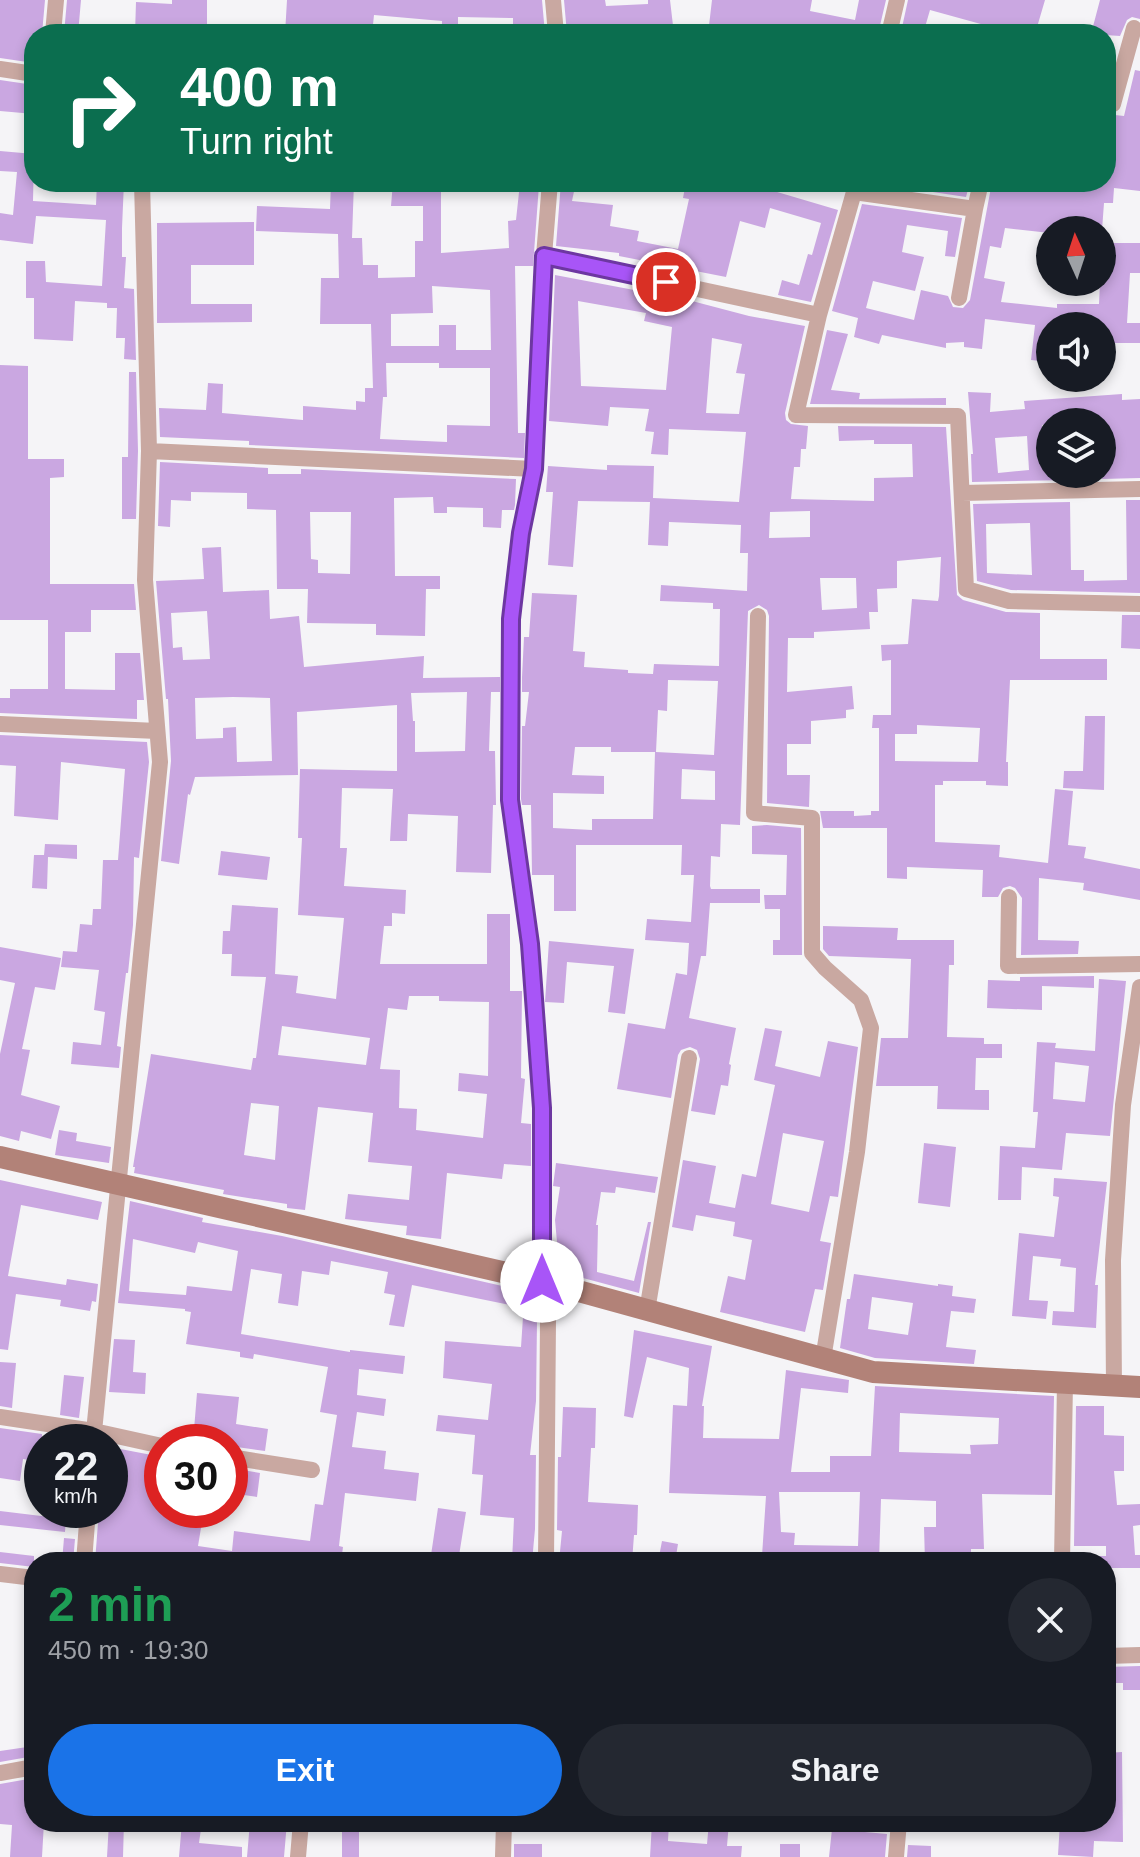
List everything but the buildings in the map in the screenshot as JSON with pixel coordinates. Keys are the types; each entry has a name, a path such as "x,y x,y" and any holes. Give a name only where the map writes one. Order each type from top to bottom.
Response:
{"street":[{"path":"54,24 56,0"},
{"path":"553,0 555,24"},
{"path":"891,24 897,0"},
{"path":"1116,93 1134,28"},
{"path":"0,69 24,73"},
{"path":"95,1424 160,762 145,580 149,451 142,192"},
{"path":"546,1552 548,1320 542,1281 542,1108 530,944 510,800 511,619 521,533 534,469 549,192"},
{"path":"855,192 819,315 796,415 958,416 966,589 1009,601 1140,604"},
{"path":"883,192 975,209"},
{"path":"959,298 979,192"},
{"path":"544,256 819,315"},
{"path":"149,451 534,469"},
{"path":"962,493 1140,489"},
{"path":"758,616 754,813 812,818 812,953 861,1000 871,1028 857,1152 823,1359"},
{"path":"0,724 157,731"},
{"path":"1009,897 1008,966 1140,964"},
{"path":"1114,1387 1113,1260 1123,1105 1140,987"},
{"path":"647,1311 689,1058"},
{"path":"0,1157 542,1281 873,1372 1140,1387"},
{"path":"1062,1552 1065,1382"},
{"path":"0,1417 35,1424"},
{"path":"248,1460 312,1470"},
{"path":"85,1552 87,1528"},
{"path":"0,1574 24,1577"},
{"path":"1116,1656 1140,1655"},
{"path":"0,1773 24,1769"},
{"path":"298,1857 300,1832"},
{"path":"503,1857 504,1832"},
{"path":"896,1857 898,1832"}],"route":[{"path":"542,1281 542,1108 530,944 510,800 511,619 521,533 534,469 544,256 666,282"}]}
